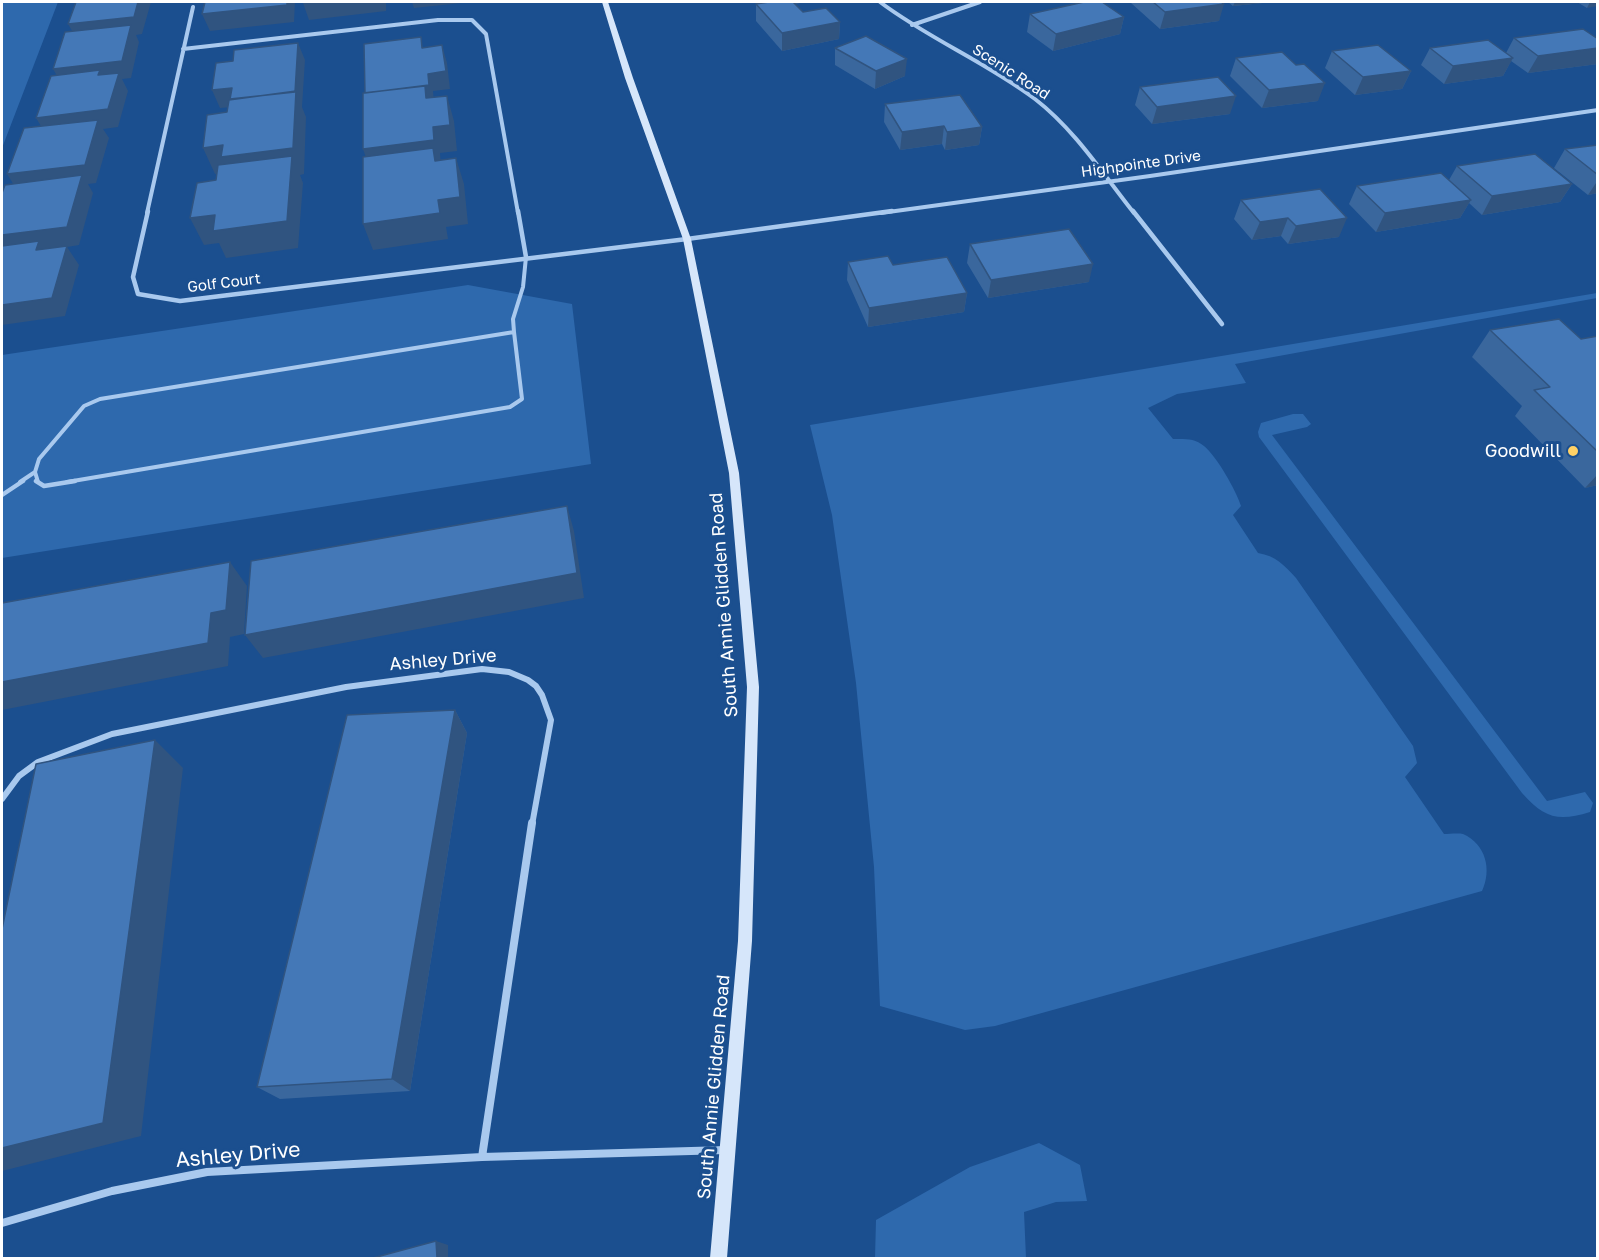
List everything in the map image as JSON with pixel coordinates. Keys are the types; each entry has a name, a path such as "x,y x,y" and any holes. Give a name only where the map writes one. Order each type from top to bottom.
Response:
{"main road":[{"name":"South Annie Glidden Road","path":"605,2 629,78 687,239 734,473 753,687 745,941 719,1258"}],"street":[{"name":"Scenic Road","path":"880,2 912,26 1031,96 1072,134 1222,324"},
{"path":"912,26 980,2"},
{"name":"Golf Court","path":"193,6 133,278 138,294 180,301 687,239"},
{"path":"183,49 438,20 472,20 486,34 526,257"},
{"name":"Highpointe Drive","path":"687,239 1598,110"},
{"name":"Ashley Drive","path":"2,799 19,776 38,762 112,734 346,687 482,669 520,674 538,686 547,701 551,720 528,844 483,1157"},
{"name":"Ashley Drive","path":"2,1223 112,1191 207,1172 483,1157 729,1150"}],"lane":[{"path":"514,332 100,399 84,406 39,459 35,472 36,481 44,486 510,407 522,399 513,319 523,287 526,257"},
{"path":"2,495 35,472"}],"shaded area":[{"path":"2,2 58,2 2,148"},
{"path":"468,285 572,304 591,464 2,558 2,355"},
{"path":"1597,293 1597,298 1235,364 1246,383 1177,394 1148,408 1173,439 1201,443 1220,466 1231,483 1241,506 1233,515 1258,553 1275,559 1296,578 1413,746 1417,763 1405,777 1444,834 1463,834 1471,838 1482,851 1485,858 1486,875 1482,891 995,1026 965,1030 880,1006 874,867 856,683 832,515 810,425"},
{"path":"1293,414 1303,414 1311,424 1307,427 1272,435 1547,801 1585,792 1593,803 1590,812 1569,817 1552,816 1537,808 1522,793 1259,437 1261,423"},
{"path":"1039,1143 1080,1165 1087,1201 1056,1202 1024,1212 1026,1258 875,1258 876,1220 970,1167"}],"building":[{"path":"76,2 138,2 134,17 68,24"},
{"path":"205,2 287,2 287,5 202,14"},
{"path":"793,2 803,12 826,8 840,22 782,33 756,4"},
{"path":"1084,2 1102,2 1124,17 1056,34 1030,14"},
{"path":"1153,2 1221,2 1224,4 1165,12"},
{"path":"131,25 122,61 53,69 65,32"},
{"path":"1583,29 1598,39 1598,48 1538,56 1514,38"},
{"path":"866,36 907,59 876,71 835,48"},
{"path":"421,37 422,48 442,45 446,71 428,74 429,85 365,93 364,44"},
{"path":"1488,40 1513,58 1453,66 1430,48"},
{"path":"298,43 295,92 230,99 232,88 212,90 216,63 233,61 234,50"},
{"path":"1378,45 1411,71 1363,77 1332,51"},
{"path":"1282,52 1296,65 1304,64 1325,83 1269,90 1236,58"},
{"path":"100,70 98,75 119,73 108,109 36,118 51,76"},
{"path":"1218,77 1236,96 1157,107 1140,87"},
{"path":"425,86 426,98 447,96 450,125 433,127 434,140 363,149 363,93"},
{"path":"296,91 293,148 221,157 223,145 203,148 207,115 227,112 229,100"},
{"path":"960,95 982,127 947,132 944,126 902,132 885,104"},
{"path":"98,120 85,165 7,174 24,128"},
{"path":"1598,145 1598,175 1565,149"},
{"path":"433,148 435,161 456,158 460,197 438,200 440,213 363,224 363,157"},
{"path":"1535,154 1572,184 1492,196 1457,166"},
{"path":"292,156 287,221 213,231 215,215 190,218 197,183 216,180 218,165"},
{"path":"1441,173 1471,200 1385,213 1357,186"},
{"path":"82,175 67,227 2,235 2,193 5,185"},
{"path":"1320,189 1347,218 1296,226 1288,218 1260,222 1241,200"},
{"path":"1069,229 1093,264 991,280 970,244"},
{"path":"39,241 36,250 67,246 52,298 2,305 2,246"},
{"path":"888,256 893,265 947,257 967,293 869,308 848,262"},
{"path":"1559,319 1581,339 1598,336 1598,452 1534,390 1550,387 1490,330"},
{"path":"567,506 577,573 245,635 251,561"},
{"path":"230,562 226,610 211,613 208,643 2,682 2,603"},
{"path":"455,710 392,1079 257,1087 347,715"},
{"path":"155,740 103,1123 2,1148 2,929 36,764"},
{"path":"436,1241 437,1258 373,1258"}],"place":[{"name":"Goodwill","path":"1573,451"}]}
